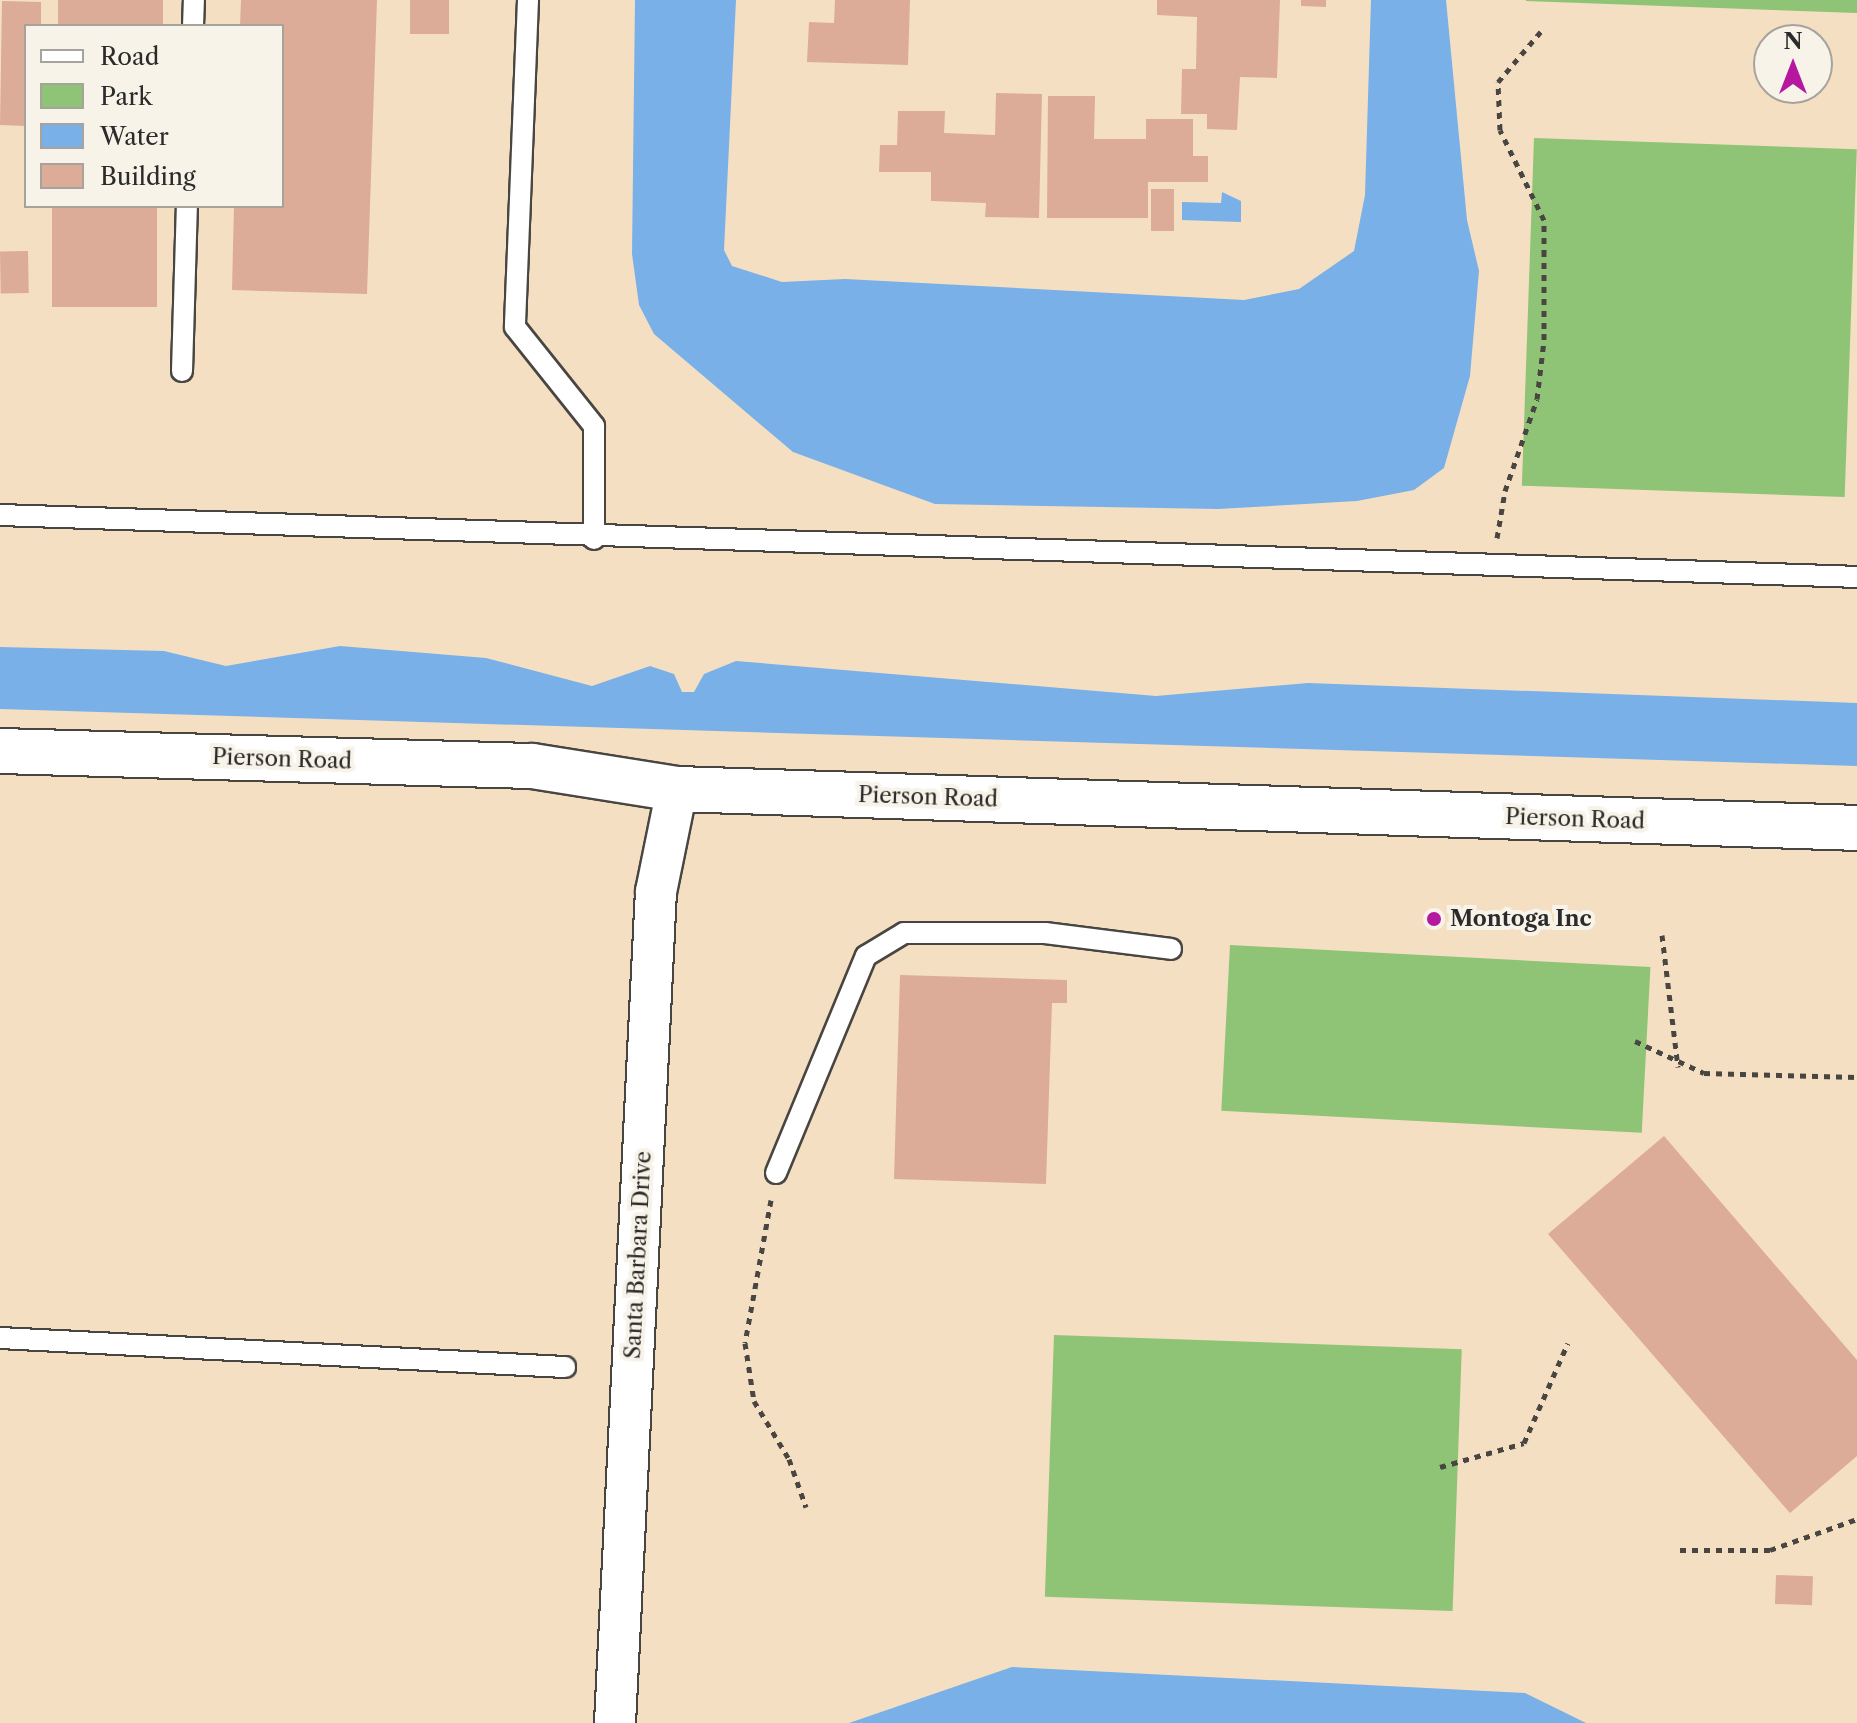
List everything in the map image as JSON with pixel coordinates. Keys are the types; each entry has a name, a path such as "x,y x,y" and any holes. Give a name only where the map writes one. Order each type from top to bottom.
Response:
{"street":[{"name":"Pierson Road","path":"0,751 532,766 677,789 1857,828"},
{"name":"Santa Barbara Drive","path":"615,1723 656,892 677,789"}],"lane":[{"path":"193,24 194,0"},
{"path":"528,0 515,327 594,426 594,539"},
{"path":"182,371 187,208"},
{"path":"0,515 594,539 1857,577"},
{"path":"776,1173 866,956 904,933 1045,933 1171,949"},
{"path":"0,1338 565,1367"}],"path":[{"path":"1493,564 1505,491 1537,399 1544,340 1544,220 1500,130 1498,82 1543,29"},
{"path":"1662,935 1678,1067"},
{"path":"1635,1041 1678,1067 1857,1077"},
{"path":"776,1173 745,1343 754,1401 789,1459 806,1507"},
{"path":"1440,1467 1524,1443 1568,1343"},
{"path":"1680,1550 1770,1550 1857,1519"}],"green space":[{"path":"1526,0 1857,0 1857,13 1526,1"},
{"path":"1534,138 1857,149 1845,497 1522,486"},
{"path":"1230,945 1650,967 1642,1133 1221,1111"},
{"path":"1054,1335 1462,1349 1453,1611 1045,1597"}],"water":[{"path":"635,0 736,0 724,250 732,266 782,282 845,279 1244,300 1299,289 1354,251 1365,195 1371,0 1446,0 1467,220 1479,271 1470,376 1444,468 1414,490 1357,501 1218,509 935,504 793,452 654,334 639,305 632,254"},
{"path":"1222,192 1241,201 1241,222 1182,220 1182,202 1221,203"},
{"path":"340,646 486,658 592,686 650,666 674,674 682,692 694,692 704,674 736,661 1156,696 1308,683 1857,703 1857,766 0,709 0,647 164,651 226,666"},
{"path":"1012,1667 1525,1693 1586,1723 849,1723"}],"building":[{"path":"58,0 163,0 163,24 58,24"},
{"path":"241,0 377,0 367,294 232,290 234,208 284,208 284,24 240,24"},
{"path":"410,0 449,0 449,34 410,34"},
{"path":"835,0 910,0 908,65 807,62 809,22 834,23"},
{"path":"1157,0 1280,0 1277,78 1240,77 1237,130 1207,129 1207,114 1181,114 1182,69 1196,69 1197,17 1157,15"},
{"path":"1301,0 1326,0 1326,7 1301,6"},
{"path":"2,1 41,2 41,24 24,24 24,126 0,125"},
{"path":"996,93 1042,94 1039,218 985,217 986,203 931,201 931,172 879,172 880,145 897,145 898,111 945,111 944,133 995,135"},
{"path":"1048,96 1095,96 1094,139 1146,139 1146,119 1193,119 1193,156 1208,156 1208,182 1148,182 1148,218 1047,218"},
{"path":"1151,189 1174,189 1174,231 1151,231"},
{"path":"52,208 157,208 157,307 52,307"},
{"path":"0,251 28,251 29,293 1,293"},
{"path":"900,975 1067,980 1067,1003 1052,1003 1046,1184 894,1179"},
{"path":"1664,1136 1857,1360 1857,1456 1790,1513 1548,1234"},
{"path":"1776,1575 1813,1576 1812,1605 1775,1604"}],"place":[{"name":"Montoga Inc","path":"1434,919"}]}
